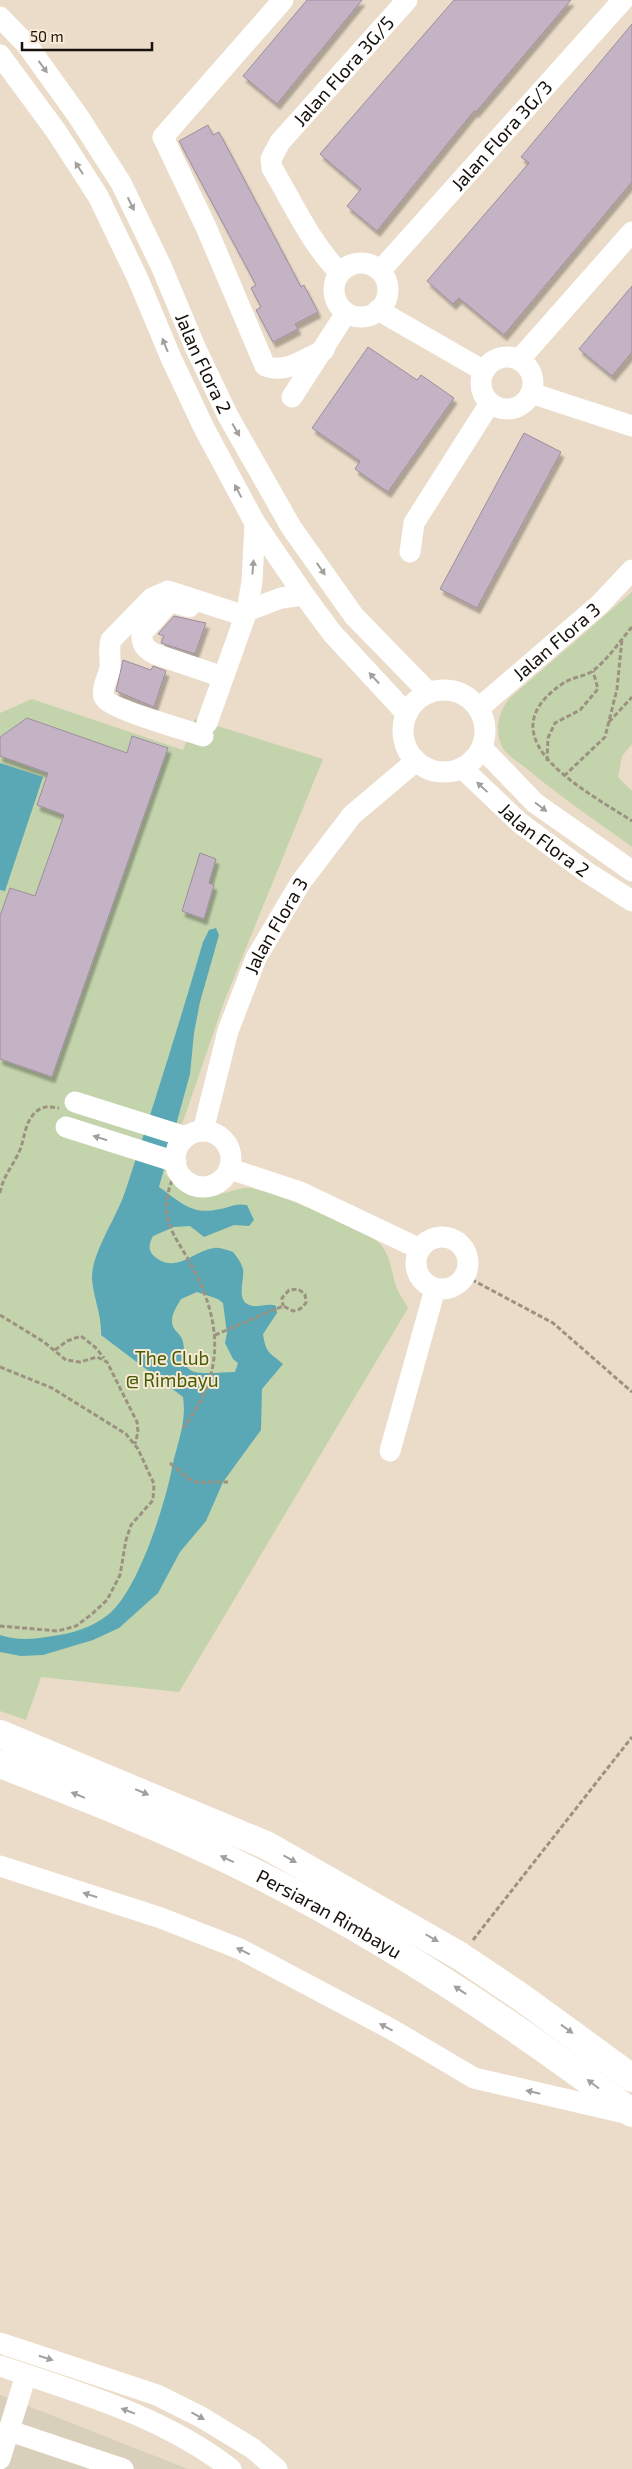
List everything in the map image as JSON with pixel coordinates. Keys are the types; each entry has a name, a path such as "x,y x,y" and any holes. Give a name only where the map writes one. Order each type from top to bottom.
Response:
{"main road":[{"name":"Persiaran Rimbayu","path":"0,1734 266,1845 460,1956 521,1997 632,2078"},
{"name":"Persiaran Rimbayu","path":"0,1764 170,1832 257,1874 362,1930 466,1994 563,2061 632,2114"}],"street":[{"path":"283,0 163,137 206,227 264,366 272,369 284,369 324,350"},
{"name":"Jalan Flora 3G/5","path":"340,273 327,260 272,168 273,150 407,0"},
{"name":"Jalan Flora 3G/3","path":"380,270 623,0"},
{"name":"Jalan Flora 2","path":"0,17 27,45 78,116 121,183 162,268 195,347 228,416 292,527 354,616 429,693"},
{"name":"Jalan Flora 2","path":"0,55 56,131 98,196 138,279 171,358 204,428 255,523 304,595 332,632 407,714"},
{"path":"519,360 632,232"},
{"path":"359,263 366,263 380,270 388,290 383,304 378,310 366,316 346,313 335,298 334,284 340,273 352,264 359,263"},
{"path":"378,310 484,371"},
{"path":"292,397 324,350 346,313"},
{"path":"512,357 519,360 532,374 531,393 527,400 513,408 497,407 490,403 482,392 481,385 484,371 496,360 512,357"},
{"path":"531,393 632,426"},
{"path":"410,552 411,533 419,515 490,403"},
{"path":"244,617 177,592 168,591 152,598 111,640 110,670 104,688 104,696 107,701 136,714 205,730 244,617 252,581 255,523"},
{"name":"Jalan Flora 3","path":"478,708 600,604 632,570"},
{"path":"223,678 154,654 147,650 143,644 142,633 166,606 172,602 244,617 280,598 304,595"},
{"path":"443,690 457,691 469,698 478,708 484,720 486,734 482,748 474,760 463,769 438,772 426,768 416,761 408,750 404,737 407,714 417,700 429,693 443,690"},
{"name":"Jalan Flora 2","path":"482,748 535,803 632,872"},
{"name":"Jalan Flora 3","path":"190,1134 256,958 301,882 352,815 416,761"},
{"name":"Jalan Flora 2","path":"463,769 520,822 585,871 632,901"},
{"path":"68,1113 141,1124 190,1134 220,1136 230,1151 230,1169 218,1183 200,1187 184,1179 174,1162 176,1153 190,1134"},
{"path":"68,1113 133,1150 174,1162"},
{"path":"230,1169 300,1192 420,1249"},
{"path":"434,1238 452,1239 460,1244 468,1259 465,1276 452,1288 436,1289 421,1280 417,1273 416,1256 420,1249 434,1238"},
{"path":"390,1450 436,1289"},
{"path":"0,1866 161,1918 240,1949 391,2029 474,2078 632,2114"},
{"path":"0,2343 157,2394 252,2448 277,2469"},
{"path":"0,2366 141,2416 175,2432 231,2469"},
{"path":"0,2459 26,2375"},
{"path":"10,2431 124,2469"}],"path":[{"path":"632,627 593,671 562,683 538,707 531,727 547,761 564,776 632,820"},
{"path":"564,776 605,737 618,689 622,638"},
{"path":"547,761 548,738 555,723 580,710 598,690 593,671"},
{"path":"609,722 632,698"},
{"path":"0,1193 2,1180 20,1150 28,1122 36,1111 44,1106 68,1113"},
{"path":"169,1190 166,1218 172,1234 186,1256 207,1298 217,1335 206,1394 184,1428"},
{"path":"465,1276 553,1323 632,1392"},
{"path":"217,1335 282,1307 294,1311 300,1309 306,1303 305,1294 298,1289 289,1290 282,1298 282,1307"},
{"path":"0,1314 73,1362 97,1357 107,1362"},
{"path":"55,1350 67,1340 81,1336 95,1347 107,1362 137,1422 138,1432 135,1445"},
{"path":"0,1367 52,1388 88,1408 126,1434 135,1445 148,1468 154,1484 152,1500 131,1524 126,1540 120,1575 107,1600 76,1626 58,1631 0,1626"},
{"path":"171,1464 193,1482 200,1484 228,1482"},
{"path":"460,1956 632,1737"}],"shaded area":[{"path":"0,2395 188,2469 0,2469"}],"green space":[{"path":"632,592 632,744 622,756 618,777 632,791 632,847 510,756 504,750 501,743 498,722 503,709 511,697"},
{"name":"The Club @ Rimbayu","path":"32,699 183,750 195,719 323,759 224,1002 165,1174 180,1188 193,1195 200,1197 217,1195 251,1188 279,1196 368,1235 383,1247 389,1259 398,1291 408,1308 179,1692 41,1677 26,1720 0,1711 0,713"}],"water":[{"path":"0,763 43,777 5,891 0,890"},
{"path":"216,928 219,935 200,1002 194,1033 190,1074 159,1187 187,1206 201,1211 247,1205 254,1220 249,1226 234,1225 204,1237 190,1226 174,1227 153,1236 150,1249 155,1257 163,1262 170,1263 185,1260 214,1248 233,1252 243,1269 242,1296 244,1301 253,1306 276,1306 277,1313 263,1334 267,1350 283,1364 262,1389 261,1430 223,1482 206,1521 180,1552 158,1593 119,1628 93,1640 43,1655 21,1656 0,1652 0,1635 26,1639 61,1635 90,1626 103,1619 120,1602 130,1586 140,1567 157,1524 183,1424 183,1397 101,1335 92,1278 96,1256 126,1189 166,1066 203,942 209,930","holes":["197,1292 218,1299 223,1303 227,1333 225,1343 233,1359 238,1363 235,1372 206,1373 192,1371 185,1364 183,1341 173,1326 173,1315 181,1299"]}],"building":[{"path":"307,0 362,0 277,104 243,76"},
{"path":"454,0 571,0 476,112 474,111 377,231 347,206 361,189 320,154"},
{"path":"632,24 632,182 504,335 459,298 453,304 427,281 529,163 521,157"},
{"path":"208,125 213,135 219,132 301,287 304,285 318,312 295,324 298,329 273,342 256,310 261,307 251,288 256,285 179,141"},
{"path":"632,286 632,352 612,376 579,349"},
{"path":"368,347 417,380 421,375 454,398 388,492 355,469 360,461 312,428"},
{"path":"524,433 561,452 477,608 440,589"},
{"path":"174,616 206,623 195,654 161,643 164,636 158,634"},
{"path":"123,660 151,670 153,666 166,671 154,707 116,691"},
{"path":"27,718 127,753 132,736 168,748 52,1077 0,1059 0,916 10,888 35,896 64,815 37,805 48,773 0,756 0,737"},
{"path":"200,853 216,859 209,883 214,885 204,919 182,911"}]}
